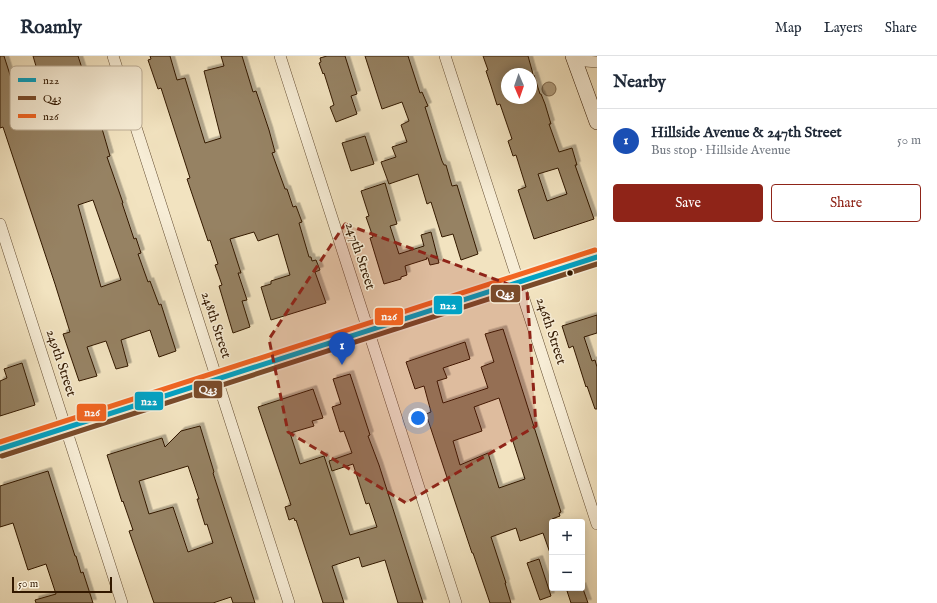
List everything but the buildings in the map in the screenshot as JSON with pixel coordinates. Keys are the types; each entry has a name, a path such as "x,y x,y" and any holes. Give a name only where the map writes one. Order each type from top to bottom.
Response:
{"main road":[{"path":"0,449 597,257"}],"street":[{"name":"248th Street","path":"114,56 117,66"},
{"name":"247th Street","path":"280,56 456,603"},
{"name":"246th Street","path":"445,56 520,282 597,524"},
{"path":"597,62 574,58 597,122"},
{"name":"248th Street","path":"138,130 289,603"},
{"name":"249th Street","path":"0,224 122,603"}],"highlighted area":[{"path":"345,224 527,291 536,426 406,503 288,432 269,339"}],"shaded area":[{"path":"546,82 552,82 556,86 556,92 552,96 546,96 542,92 542,86"}],"transit line":[{"name":"n26","path":"0,442 595,250"},
{"name":"n22","path":"0,449 597,257"},
{"name":"Q43","path":"2,456 597,264"}],"place":[{"name":"Hillside Avenue & 247th Street","path":"342,365"}]}
